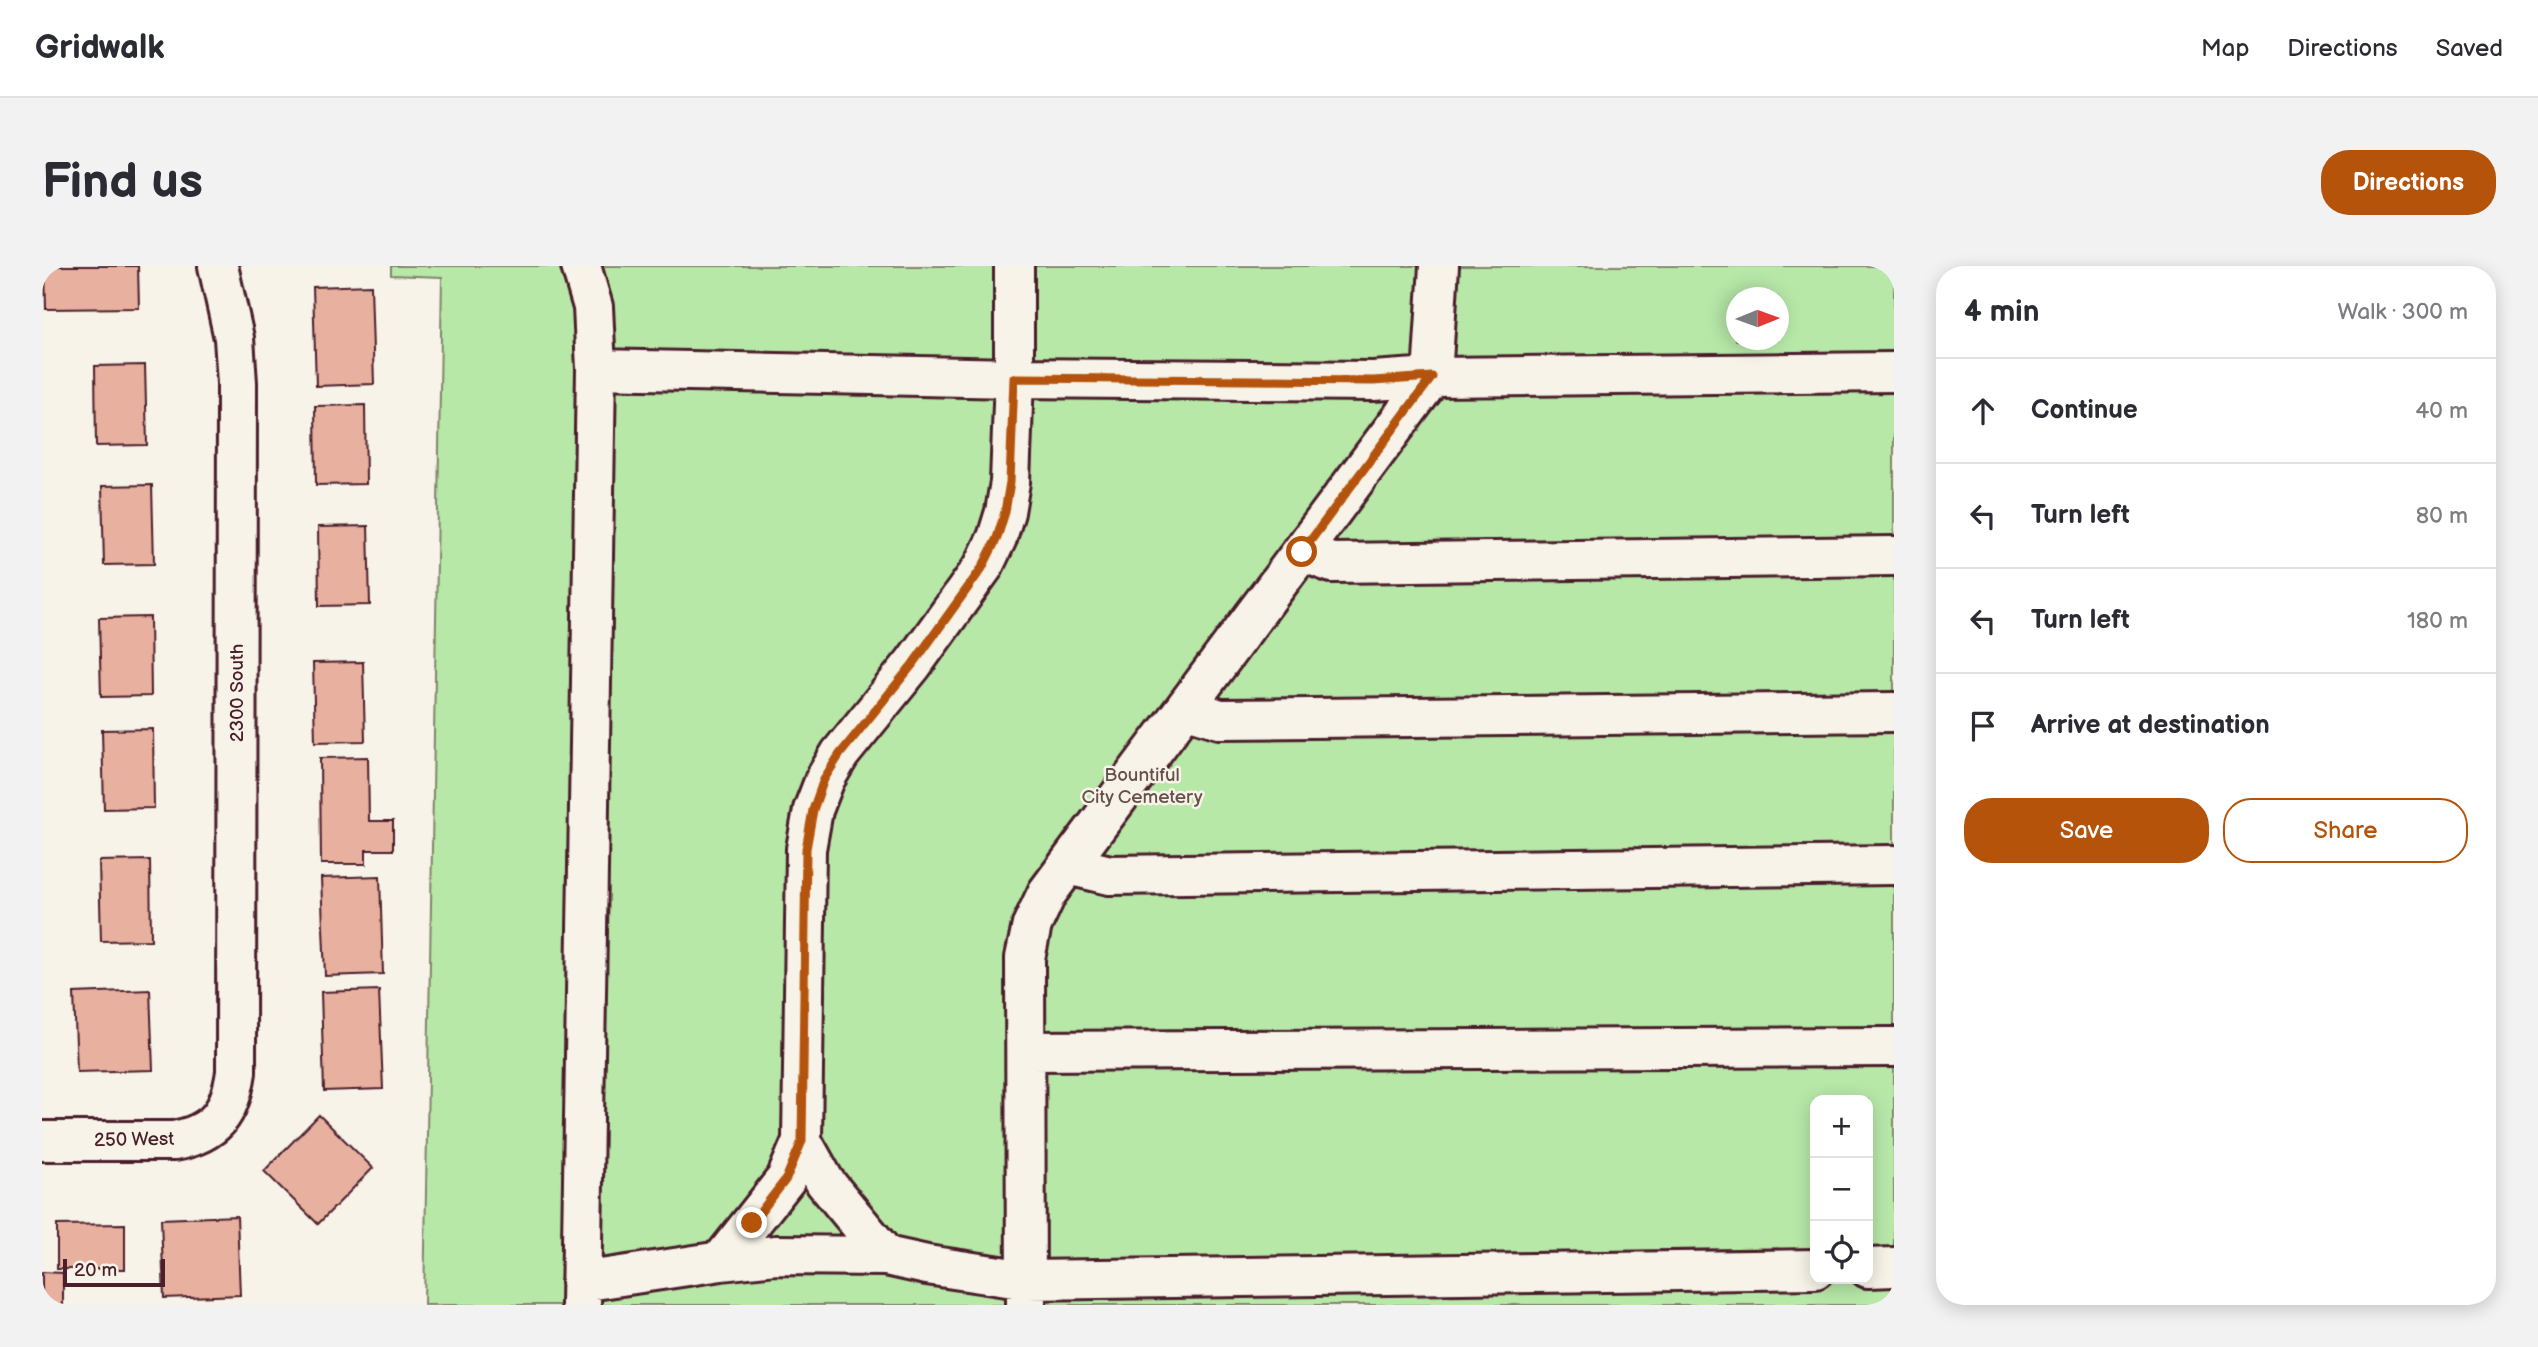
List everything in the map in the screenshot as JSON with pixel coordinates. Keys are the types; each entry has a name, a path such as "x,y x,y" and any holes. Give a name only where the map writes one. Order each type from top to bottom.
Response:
{"street":[{"name":"2300 South","path":"218,266 234,338 237,383 236,1072 228,1105 220,1119"},
{"path":"581,266 593,306 596,369 581,1294 721,1261 776,1255 886,1256 1026,1293 1810,1269"},
{"path":"721,1261 786,1179 802,1141 806,849 813,810 824,779 840,754 913,664 982,568 997,538 1005,512 1010,482 1014,378 1014,266"},
{"path":"1026,1293 1025,958 1032,925 1047,893 1068,864 1432,377 1439,266"},
{"path":"596,369 1014,378 1373,381 1432,377 1894,372"},
{"path":"1302,552 1332,563 1894,556"},
{"path":"1185,708 1220,719 1894,712"},
{"path":"1068,864 1110,875 1894,865"},
{"path":"1026,1051 1894,1047"},
{"name":"250 West","path":"42,1141 174,1141 208,1130 220,1119"},
{"path":"802,1141 825,1182 886,1256"},
{"path":"1873,1268 1894,1267"}],"green space":[{"name":"Bountiful City Cemetery","path":"391,266 1894,266 1894,1305 424,1305 442,277 391,275"}],"building":[{"path":"45,266 138,266 139,308 46,309"},
{"path":"371,285 374,384 316,386 313,287"},
{"path":"145,365 147,445 96,446 95,366"},
{"path":"365,405 366,484 316,485 315,406"},
{"path":"152,485 154,564 104,565 102,486"},
{"path":"368,526 370,605 319,606 318,527"},
{"path":"150,617 151,696 101,697 99,618"},
{"path":"363,662 365,741 315,742 313,663"},
{"path":"153,729 154,808 104,809 102,730"},
{"path":"368,757 369,821 393,821 393,850 366,850 366,864 321,864 320,758"},
{"path":"150,860 151,940 101,941 99,861"},
{"path":"380,876 383,974 325,976 321,878"},
{"path":"150,990 153,1070 77,1072 74,993"},
{"path":"379,990 383,1089 324,1091 321,992"},
{"path":"319,1115 373,1168 318,1224 264,1171"},
{"path":"237,1216 240,1295 164,1298 161,1219"},
{"path":"125,1224 125,1269 57,1269 57,1225"},
{"path":"42,1272 63,1273 63,1305 42,1305"}],"route":[{"path":"752,1223 786,1179 802,1141 806,849 813,810 824,779 840,754 913,664 982,568 997,538 1010,482 1014,378 1373,381 1432,377 1302,552"}]}
